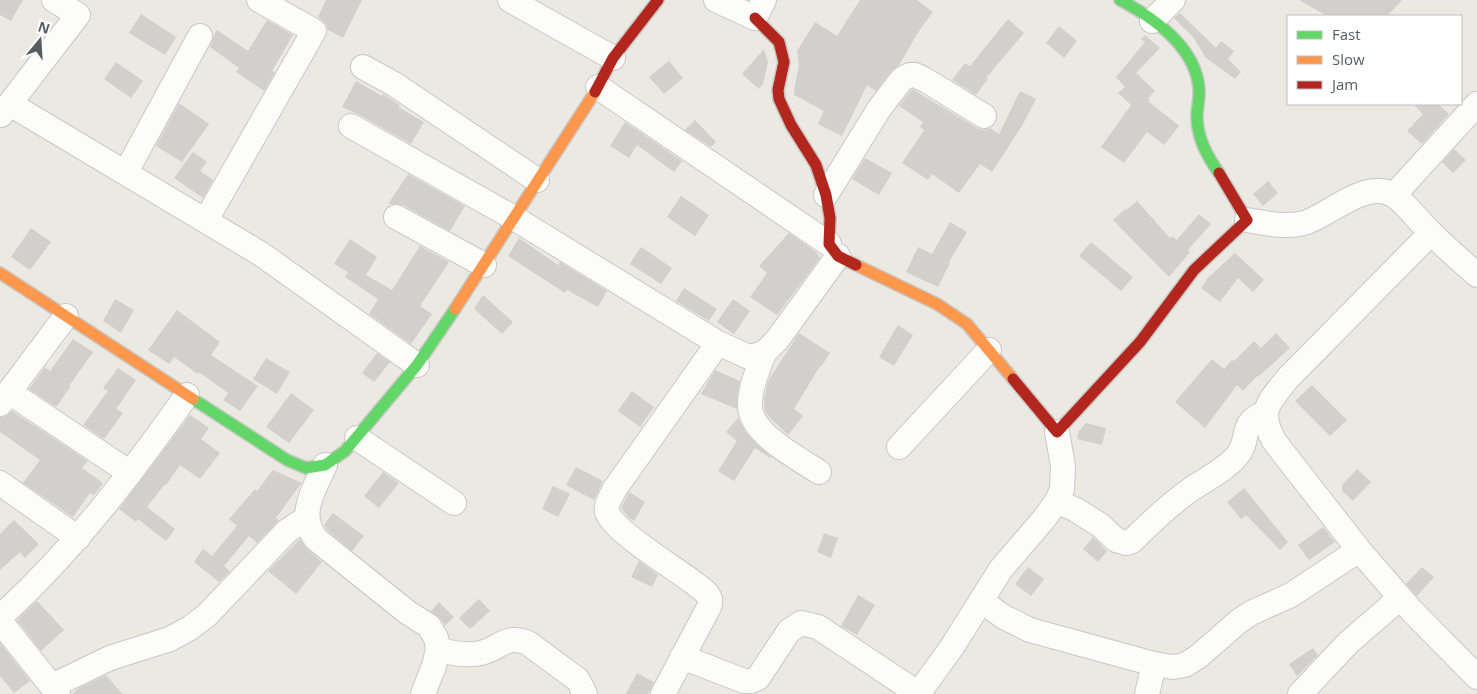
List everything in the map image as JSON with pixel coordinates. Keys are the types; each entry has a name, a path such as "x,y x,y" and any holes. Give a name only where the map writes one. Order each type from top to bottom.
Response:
{"street":[{"path":"54,0 84,8 5,110 126,172 261,254 417,365"},
{"path":"206,220 314,31 259,0"},
{"path":"510,0 613,58"},
{"path":"0,273 287,460 306,468 325,465 345,451 357,438 417,365 484,265 598,87 613,58 658,0"},
{"path":"716,0 760,9 778,42 784,62 778,90 779,99 791,125 816,166 826,194 834,250 777,340 764,353 751,390 749,407 753,419 764,434 818,472"},
{"path":"1120,0 1144,14 1176,42 1189,58 1197,74 1199,88 1196,113 1201,142 1247,220"},
{"path":"1152,21 1173,0"},
{"path":"126,172 200,36"},
{"path":"363,67 394,84 537,180"},
{"path":"826,194 879,109 902,79 910,75 915,75 927,81 984,116"},
{"path":"598,87 834,250 937,304 967,324 1057,432 1063,466 1062,489 1056,501 1044,519 1001,569 952,647 918,694 818,627 801,623 789,631 758,678 751,681 744,681 682,657"},
{"path":"1394,195 1477,104"},
{"path":"351,126 514,218 718,343 749,357 764,353"},
{"path":"1247,220 1283,226 1305,222 1366,192 1382,190 1394,195 1431,233 1477,274"},
{"path":"396,216 484,265"},
{"path":"1057,432 1140,342 1194,270 1247,220"},
{"path":"1431,233 1288,378 1273,397 1265,413 1266,426 1274,441 1359,550 1400,598 1477,676"},
{"path":"66,316 4,398 130,473"},
{"path":"663,694 709,606 710,599 705,592 676,569 637,543 615,523 607,511 608,501 718,343"},
{"path":"899,447 989,350"},
{"path":"187,395 130,473 78,538 1,615 55,690 110,658 170,639 190,628 207,616 287,531 307,518"},
{"path":"1056,501 1076,510 1100,525 1116,540 1126,543 1132,541 1172,504 1233,460 1242,450 1250,422 1265,413"},
{"path":"357,438 454,503"},
{"path":"325,465 309,502 307,518 310,530 316,539 407,612 429,626 436,638 438,650 423,694"},
{"path":"0,484 78,538"},
{"path":"981,601 1004,617 1030,630 1154,664 1173,667 1185,665 1199,656 1251,613 1291,595 1359,550"},
{"path":"1300,694 1348,643 1400,598"},
{"path":"438,650 468,655 483,652 512,639 521,641 578,680 585,694"},
{"path":"1147,694 1154,664"}],"building":[{"path":"0,0 23,0 11,21 0,15"},
{"path":"326,0 362,0 343,38 328,30 326,24 318,17"},
{"path":"860,0 917,0 933,12 919,31 899,65 891,71 876,91 867,85 842,136 818,124 824,111 794,95 799,65 797,51 815,22 837,36"},
{"path":"1299,0 1402,0 1388,15 1325,15"},
{"path":"1180,13 1216,48 1221,41 1234,51 1228,59 1241,72 1235,79 1206,58 1193,37 1174,18"},
{"path":"141,14 176,37 165,55 129,33"},
{"path":"1008,19 1024,33 986,78 988,79 976,95 952,80 965,63 970,66"},
{"path":"267,20 293,35 272,71 275,72 264,91 236,72 239,68 210,47 217,30 248,51"},
{"path":"1059,26 1077,41 1064,58 1046,43"},
{"path":"1145,35 1160,48 1136,73 1155,91 1148,98 1150,100 1148,101 1179,126 1164,145 1147,132 1124,163 1101,147 1131,105 1118,93 1125,87 1116,77 1145,42 1141,39"},
{"path":"764,49 768,62 763,84 759,89 742,74"},
{"path":"669,61 683,78 664,94 649,77"},
{"path":"116,62 143,81 131,98 104,79"},
{"path":"356,81 382,96 383,94 400,105 398,107 424,122 411,144 342,107"},
{"path":"912,89 977,128 983,130 990,128 999,134 1020,91 1036,99 1023,124 992,172 980,164 959,193 932,174 928,180 902,163 924,130 920,127 923,122 899,106"},
{"path":"179,103 209,124 182,162 156,146"},
{"path":"1414,105 1439,105 1449,114 1422,144 1407,131 1423,114"},
{"path":"695,120 716,142 711,147 685,130"},
{"path":"625,122 682,161 674,172 637,145 629,158 610,146"},
{"path":"1454,149 1466,160 1453,173 1442,162"},
{"path":"193,152 207,162 200,171 213,180 203,198 174,178"},
{"path":"865,158 892,173 879,195 852,179"},
{"path":"408,174 465,206 450,231 403,205 388,204"},
{"path":"1268,181 1278,193 1263,206 1253,194"},
{"path":"681,196 709,215 695,236 667,217"},
{"path":"1137,201 1170,238 1172,236 1177,240 1199,214 1211,224 1188,250 1190,252 1169,277 1113,220"},
{"path":"950,222 967,232 949,262 938,287 906,272 918,247 932,254"},
{"path":"31,228 51,242 30,270 11,257"},
{"path":"789,233 816,252 820,258 777,315 750,297 767,273 759,266"},
{"path":"519,238 558,265 560,262 607,291 598,307 567,290 565,293 508,256"},
{"path":"350,239 377,257 366,275 392,290 420,246 449,262 420,306 432,314 411,344 369,314 378,299 345,277 348,272 334,264"},
{"path":"1091,242 1133,277 1121,291 1079,256"},
{"path":"641,247 672,268 661,284 630,264"},
{"path":"1235,253 1264,280 1253,292 1238,278 1220,302 1201,288 1208,278"},
{"path":"684,288 717,309 709,321 676,301"},
{"path":"483,295 513,322 502,334 474,309"},
{"path":"115,299 134,310 121,333 103,321"},
{"path":"733,299 750,311 734,334 717,322"},
{"path":"177,310 220,342 211,355 258,386 240,411 223,400 228,393 199,372 198,374 174,357 169,364 148,350"},
{"path":"898,325 913,335 894,366 879,357"},
{"path":"799,333 830,353 794,409 803,416 788,435 769,417 765,411 764,400 768,381"},
{"path":"1276,333 1290,348 1257,376 1243,391 1237,385 1205,428 1175,402 1212,359 1224,369 1254,341 1261,348"},
{"path":"73,339 93,352 56,407 29,389 45,367 50,371"},
{"path":"377,353 390,362 374,382 362,373"},
{"path":"266,358 290,372 277,394 253,379"},
{"path":"118,368 136,380 116,409 123,413 104,439 83,425 108,391 103,388"},
{"path":"715,370 740,381 737,409 701,394"},
{"path":"1312,385 1347,420 1330,436 1295,401"},
{"path":"632,391 654,407 640,427 618,411"},
{"path":"291,393 314,410 289,443 266,427"},
{"path":"12,411 88,461 82,468 103,483 94,495 90,493 73,517 23,483 40,460 0,432 0,417 6,416"},
{"path":"190,415 209,428 201,439 220,453 200,479 180,465 147,507 175,529 166,541 138,519 136,522 119,509"},
{"path":"738,418 747,434 771,457 755,448 734,481 718,471 737,441 726,432"},
{"path":"1086,423 1106,428 1102,445 1077,439 1079,431"},
{"path":"576,467 603,481 594,500 566,485"},
{"path":"1357,469 1371,482 1353,501 1342,491 1342,485"},
{"path":"273,470 302,483 276,518 279,520 257,543 249,536 224,566 230,571 219,582 194,562 203,549 212,556 237,526 229,519 255,489 257,491"},
{"path":"383,472 399,483 379,508 364,496"},
{"path":"553,486 570,494 558,517 542,509"},
{"path":"1244,488 1288,542 1280,550 1246,515 1241,519 1227,502"},
{"path":"629,492 645,502 634,521 621,508"},
{"path":"333,513 364,536 352,551 327,530 324,525"},
{"path":"14,520 39,544 25,558 20,552 0,570 0,534"},
{"path":"1323,527 1335,542 1309,560 1298,545"},
{"path":"824,533 838,538 831,558 817,552"},
{"path":"1093,537 1107,551 1098,562 1083,549"},
{"path":"300,539 307,549 322,562 296,594 268,571"},
{"path":"639,561 658,575 652,587 631,577"},
{"path":"1028,567 1044,579 1031,596 1015,584"},
{"path":"1422,567 1434,577 1417,596 1406,584"},
{"path":"858,595 875,605 857,635 841,626"},
{"path":"479,599 490,611 470,629 459,618"},
{"path":"37,601 64,630 41,651 17,620"},
{"path":"439,602 454,617 445,626 441,619 431,611"},
{"path":"0,643 30,681 14,693 0,676"},
{"path":"1313,648 1318,655 1297,676 1289,664"},
{"path":"637,673 654,682 648,694 626,694"},
{"path":"106,675 122,694 72,694 79,688"}],"traffic: fast":[{"path":"1120,0 1159,25 1182,47 1190,60 1196,74 1199,89 1197,116 1199,132 1207,153 1219,173"},
{"path":"193,399 287,460 306,468 325,465 345,451 417,365 455,309"}],"traffic: slow":[{"path":"455,309 595,92"},
{"path":"856,265 937,304 967,324 1013,379"},
{"path":"0,273 193,399"}],"traffic: jam":[{"path":"595,92 613,58 658,0"},
{"path":"755,18 779,42 784,62 778,90 779,99 791,125 816,165 826,195 830,218 829,244 838,256 856,265"},
{"path":"1013,379 1057,432 1140,342 1194,270 1247,220 1219,173"}]}
